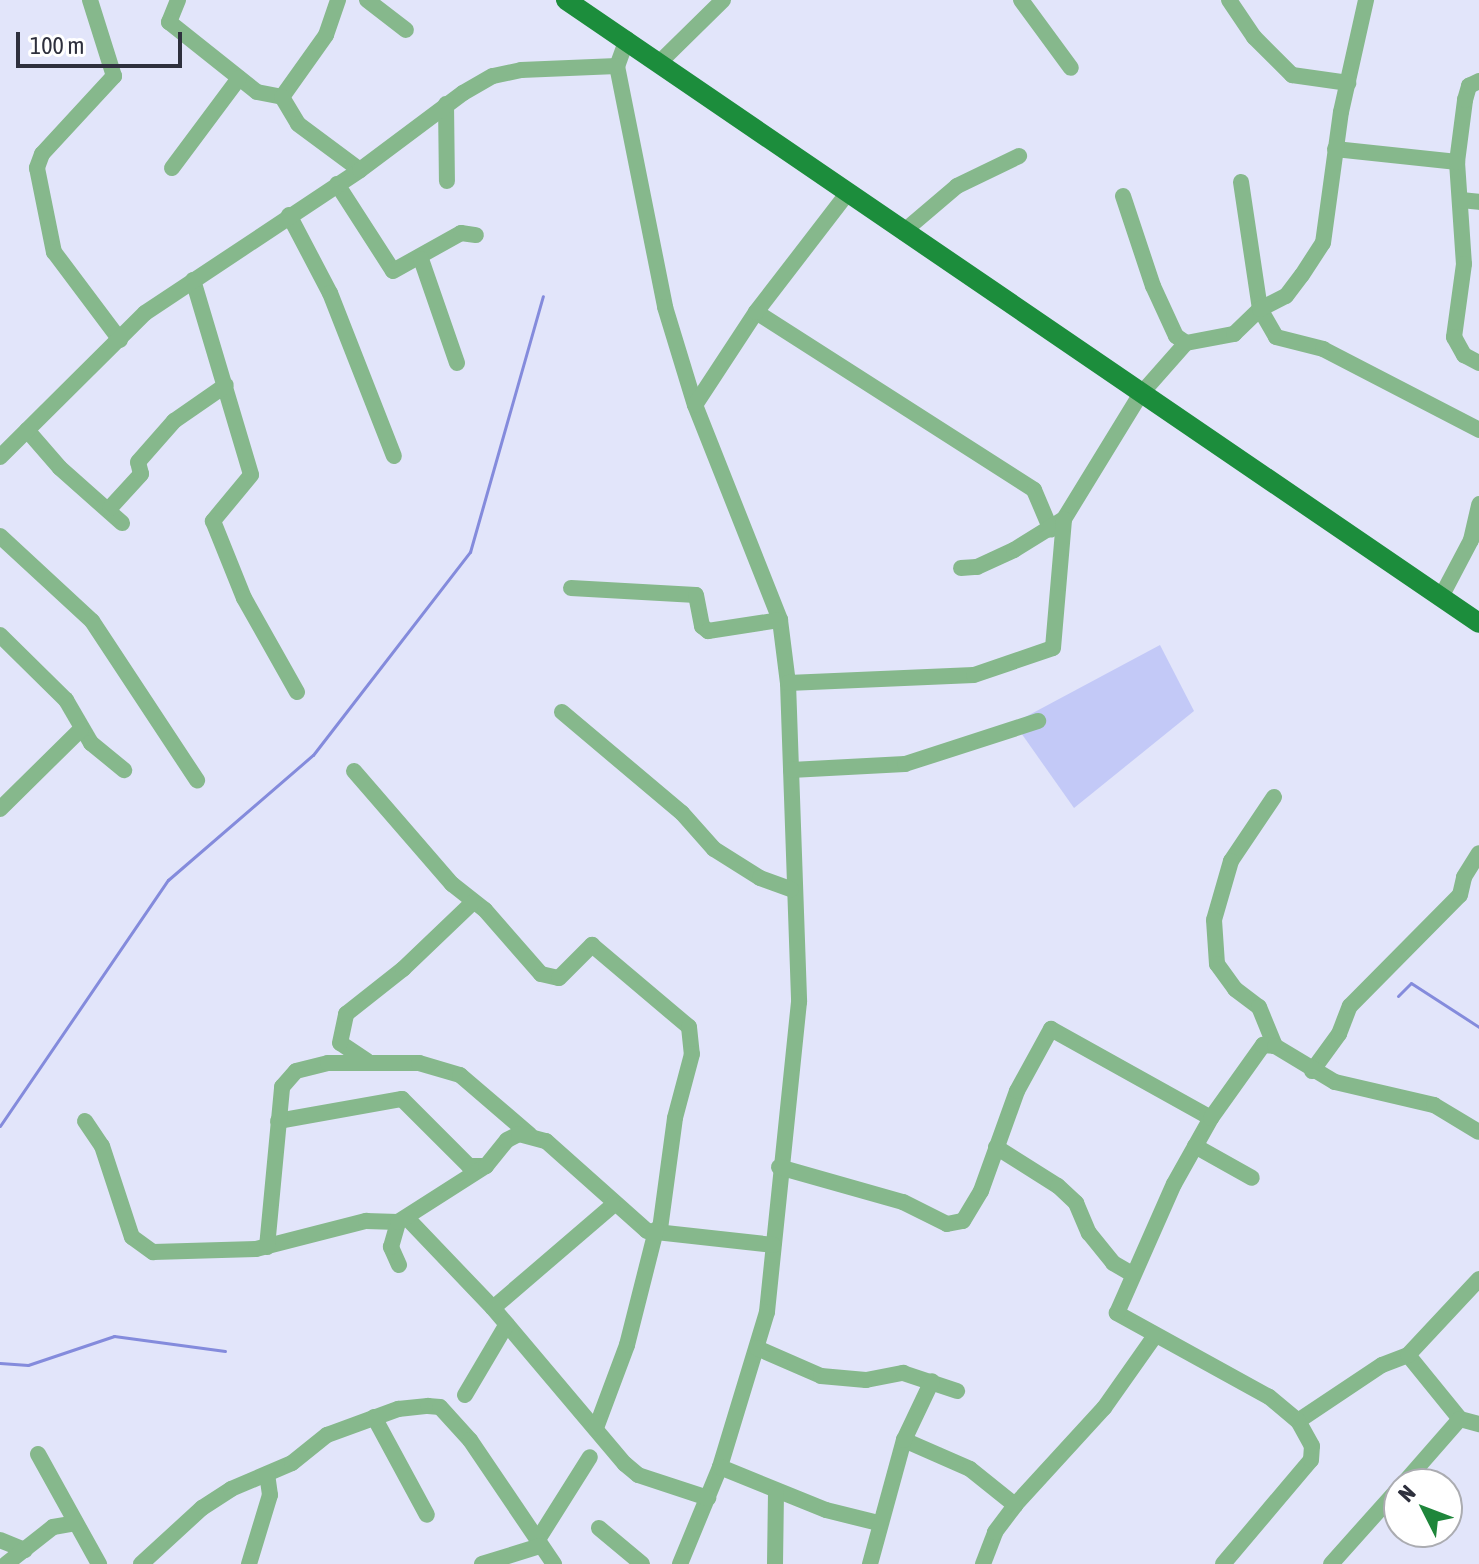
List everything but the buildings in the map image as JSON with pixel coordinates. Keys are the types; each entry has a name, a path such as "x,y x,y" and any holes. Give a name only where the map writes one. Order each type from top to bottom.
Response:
{"main road":[{"path":"566,0 661,61 847,194 1479,623"}],"street":[{"path":"90,0 114,76 42,154 37,168 54,252 120,340"},
{"path":"178,0 169,22 257,92 282,97 298,124 360,170"},
{"path":"282,97 326,35 338,0"},
{"path":"367,0 406,30"},
{"path":"661,61 723,0"},
{"path":"1021,0 1071,68"},
{"path":"1229,0 1254,37 1292,75 1348,83"},
{"path":"961,568 977,567 1058,524 1140,395 1186,343 1234,334 1260,309 1286,296 1323,243 1335,149 1366,0"},
{"path":"627,39 617,66 665,307 695,405 780,620 788,683 791,889 799,1002 779,1167 767,1312 720,1467 680,1564"},
{"path":"2,447 27,430 145,313 360,170 446,104 493,76 617,66"},
{"path":"172,168 239,78"},
{"path":"1479,81 1469,86 1465,100 1457,162 1464,264 1454,337 1455,346 1479,363"},
{"path":"446,104 447,181"},
{"path":"1335,149 1457,162"},
{"path":"903,232 945,194 1019,156"},
{"path":"1241,182 1260,309 1285,343 1323,349 1479,430"},
{"path":"337,184 387,267 393,271 421,259 461,233 476,235"},
{"path":"695,405 756,312 847,194"},
{"path":"1123,196 1159,301 1176,336 1186,343"},
{"path":"1461,200 1479,202"},
{"path":"289,215 330,293 394,456"},
{"path":"421,259 457,363"},
{"path":"193,280 251,475 213,521 244,598 297,692"},
{"path":"756,312 1034,490 1058,524 1053,648 974,675 788,683"},
{"path":"110,508 137,481 141,474 138,462 174,421 226,385"},
{"path":"27,430 60,468 110,508 122,523"},
{"path":"1441,597 1471,540 1479,504"},
{"path":"0,536 92,621 197,780"},
{"path":"571,588 696,595 702,626 708,631 780,620"},
{"path":"0,635 66,700 81,729 124,770"},
{"path":"562,712 682,813 714,849 760,878 791,889"},
{"path":"791,770 905,764 1038,721"},
{"path":"0,808 81,729"},
{"path":"354,771 541,974 559,978 592,945 689,1027 692,1054 675,1118 658,1230 627,1345 596,1428"},
{"path":"1274,797 1231,861 1214,930 1217,964 1235,989 1259,1007 1275,1046"},
{"path":"1312,1071 1339,1034 1350,1006 1460,895 1464,877 1479,853"},
{"path":"367,1061 340,1043 346,1014 403,969 473,902"},
{"path":"779,1167 903,1202 951,1224 970,1211 1017,1091 1051,1029 1211,1118"},
{"path":"1223,1564 1311,1460 1312,1446 1298,1421 1269,1397 1154,1337 1117,1313 1132,1274 1211,1118 1263,1045 1275,1046 1312,1071 1335,1082 1434,1105 1479,1132"},
{"path":"267,1247 282,1087 296,1071 367,1061 419,1063 460,1075 530,1135 557,1151 613,1205 647,1231 773,1245"},
{"path":"278,1121 402,1099 469,1166 486,1166"},
{"path":"85,1121 102,1146 132,1237 153,1252 267,1247 366,1221 402,1220 486,1166 507,1140 530,1135"},
{"path":"1195,1146 1252,1178"},
{"path":"996,1147 1058,1186 1076,1203 1089,1233 1113,1263 1132,1274"},
{"path":"493,1308 613,1205"},
{"path":"399,1265 391,1247 402,1220"},
{"path":"402,1220 493,1308 638,1475 708,1498"},
{"path":"1298,1421 1382,1365 1408,1355 1479,1279"},
{"path":"465,1395 507,1324"},
{"path":"988,1562 995,1532 1015,1505 1104,1408 1154,1337"},
{"path":"757,1348 821,1376 866,1380 903,1373 957,1391"},
{"path":"1408,1355 1460,1419 1479,1424"},
{"path":"889,1564 871,1559 878,1523 904,1440 932,1381"},
{"path":"141,1564 202,1508 292,1463 327,1435 398,1409 440,1407 470,1440 554,1564"},
{"path":"374,1417 427,1515"},
{"path":"1417,1468 1460,1419"},
{"path":"904,1440 970,1469 1015,1505"},
{"path":"38,1454 99,1564"},
{"path":"482,1564 538,1544 590,1457"},
{"path":"720,1467 776,1492 878,1523"},
{"path":"249,1564 270,1495 267,1474"},
{"path":"775,1564 776,1492"},
{"path":"1331,1564 1383,1506"},
{"path":"6,1564 53,1527 76,1523"},
{"path":"599,1528 642,1564"},
{"path":"0,1540 25,1550"}],"shaded area":[{"path":"1160,645 1194,711 1074,808 1014,723"}],"waterway":[{"path":"0,1126 168,880 313,755 470,552 543,296"},
{"path":"1398,996 1411,983 1479,1027"},
{"path":"0,1363 28,1365 114,1336 225,1351"}]}
